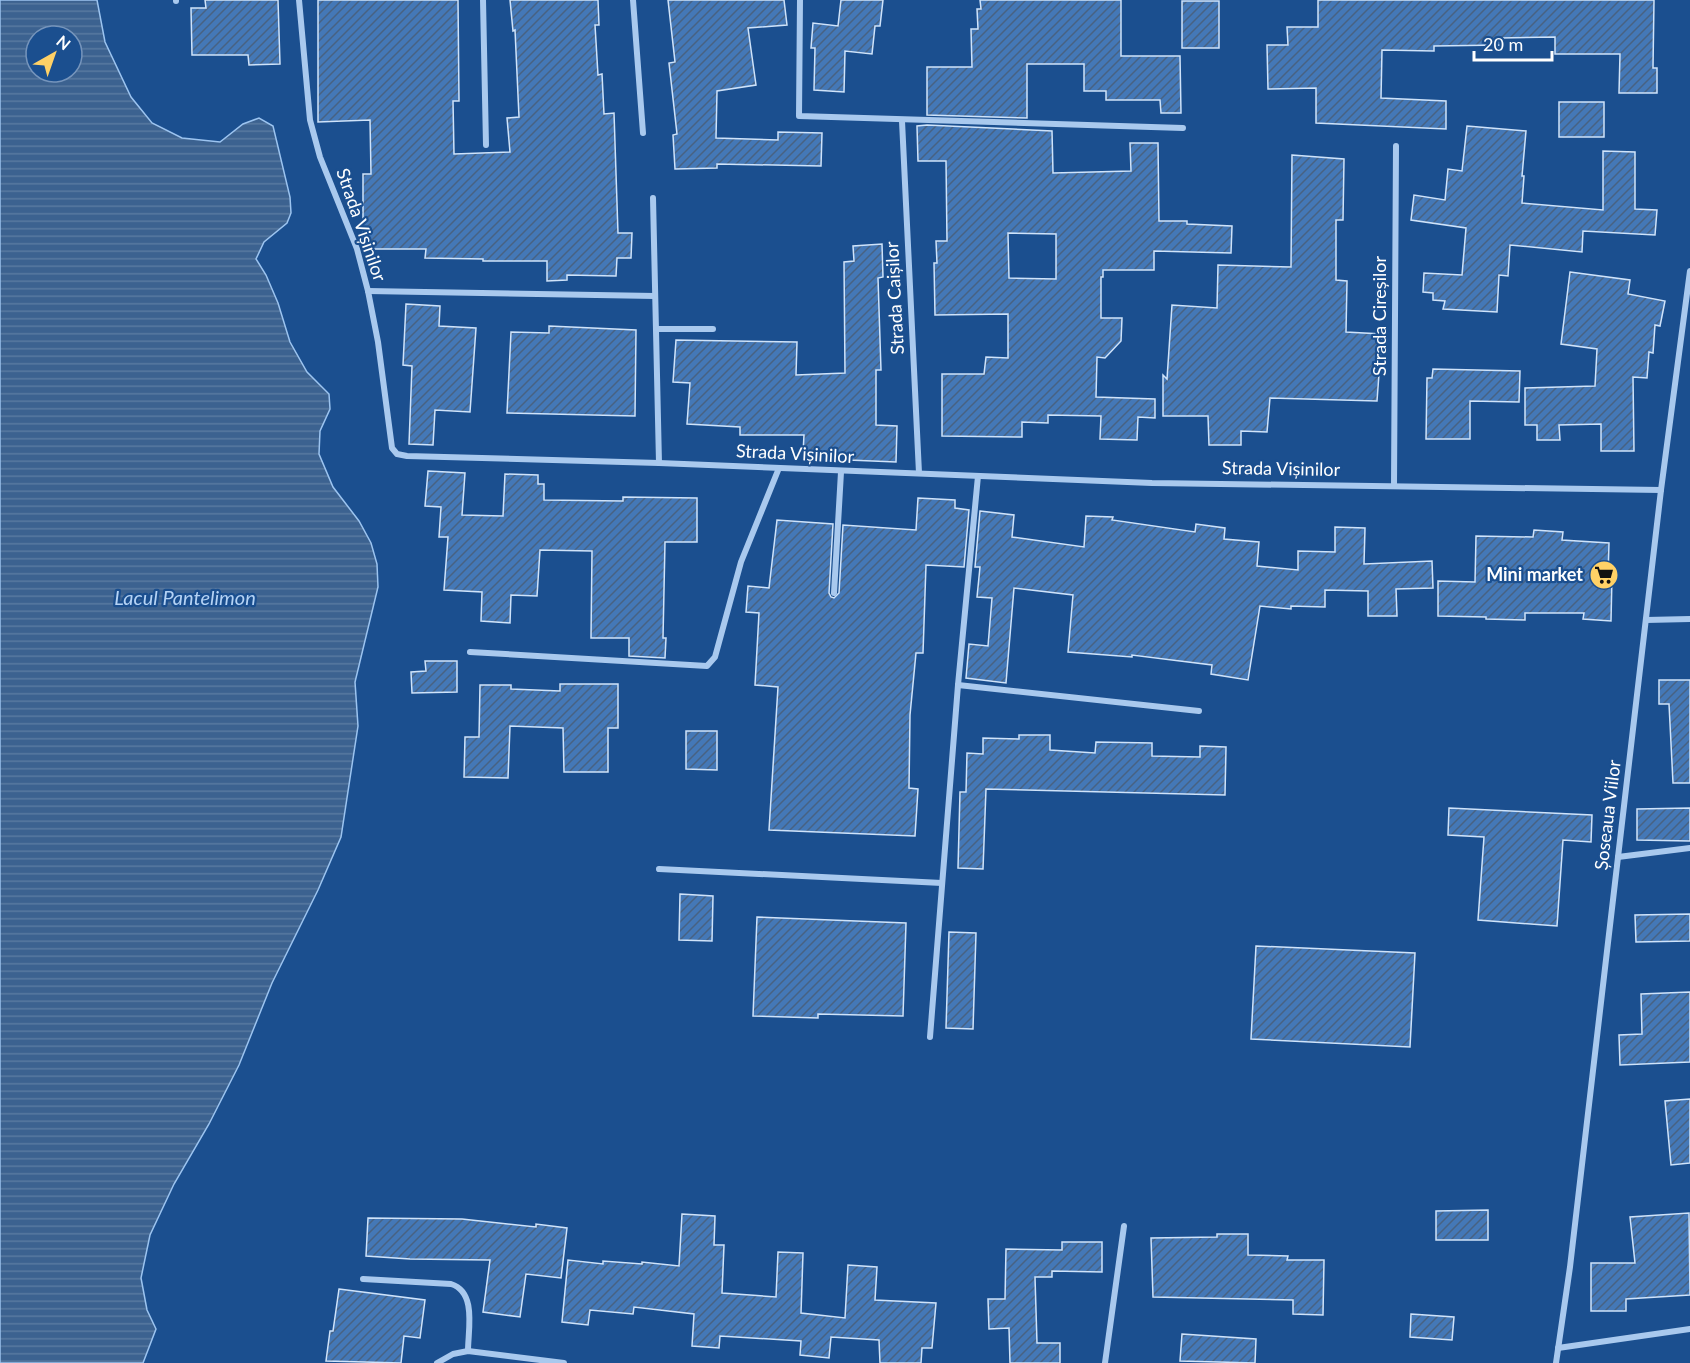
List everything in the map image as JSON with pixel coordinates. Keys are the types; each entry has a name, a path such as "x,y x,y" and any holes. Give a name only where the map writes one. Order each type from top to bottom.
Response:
{"street":[{"name":"Strada Vișinilor","path":"300,0 310,120 320,158 357,249 368,291 381,364 392,448 397,454 1152,483 1661,490"},
{"path":"483,0 486,145"},
{"path":"633,0 643,133"},
{"path":"800,0 799,116 1183,128"},
{"name":"Strada Caișilor","path":"902,121 919,473"},
{"name":"Strada Cireșilor","path":"1394,485 1396,146"},
{"path":"653,198 658,463"},
{"name":"Șoseaua Viilor","path":"1556,1363 1570,1267 1661,490 1688,312 1690,271"},
{"path":"368,291 655,296"},
{"path":"656,329 712,329"},
{"path":"470,652 706,666 715,657 741,562 778,468"},
{"path":"834,593 841,472"},
{"path":"930,1037 958,685 978,476"},
{"path":"1646,620 1690,619"},
{"path":"958,685 1199,711"},
{"path":"1618,856 1690,848"},
{"path":"659,868 942,883"},
{"path":"1106,1363 1124,1226"},
{"path":"363,1279 458,1286 465,1292 468,1301 468,1351"},
{"path":"1558,1348 1690,1329"},
{"path":"437,1363 453,1354 468,1351 564,1363"}],"water":[{"name":"Lacul Pantelimon","path":"0,0 97,0 105,42 131,97 152,123 182,138 220,142 243,124 259,118 273,126 290,197 291,213 287,223 264,242 256,259 278,303 290,342 307,372 329,394 330,409 320,431 319,454 333,487 359,521 371,543 377,564 378,587 355,682 358,726 341,837 318,890 272,983 239,1065 209,1124 174,1184 150,1235 141,1278 147,1310 156,1329 143,1363 0,1363"}],"building":[{"path":"205,0 278,0 280,64 249,65 248,55 192,55 191,8 206,8"},
{"path":"318,0 458,0 459,101 453,101 454,154 510,152 507,118 519,117 515,30 513,31 510,0 598,0 599,25 595,25 598,75 602,74 604,114 614,113 618,233 632,233 631,258 617,258 616,276 567,275 567,280 547,281 547,261 425,258 426,249 363,249 363,174 371,174 370,120 318,122"},
{"path":"668,0 784,0 787,25 748,28 756,85 717,91 716,138 778,140 778,132 822,133 821,166 717,164 717,168 675,169 673,135 677,134 669,63 675,62"},
{"path":"841,0 883,0 880,26 875,26 872,54 845,51 844,92 814,90 815,48 811,48 813,23 838,26"},
{"path":"980,0 1121,0 1121,56 1180,56 1181,113 1161,113 1160,100 1106,100 1106,91 1084,91 1084,64 1027,64 1027,118 927,115 927,67 972,67 971,29 978,29 977,9 981,9"},
{"path":"1318,0 1654,0 1653,68 1657,68 1657,93 1619,93 1620,54 1555,54 1555,37 1501,38 1501,45 1434,46 1434,51 1382,50 1381,98 1446,101 1446,129 1316,123 1316,88 1268,89 1267,45 1288,45 1287,27 1318,27"},
{"path":"1182,1 1219,1 1219,48 1182,48"},
{"path":"1559,102 1604,102 1604,137 1559,137"},
{"path":"917,126 1052,131 1053,173 1131,171 1130,143 1158,143 1159,221 1187,221 1187,224 1232,226 1231,253 1154,251 1154,270 1103,270 1101,318 1122,318 1121,341 1105,358 1097,357 1096,397 1155,399 1155,418 1138,417 1137,440 1100,439 1101,416 1048,415 1048,423 1022,422 1022,437 942,436 942,374 984,374 986,357 1008,358 1008,314 935,315 936,241 947,241 946,161 918,161","holes":["1008,233 1056,234 1056,279 1009,278"]},
{"path":"1467,126 1526,131 1522,203 1603,210 1603,151 1635,152 1635,209 1657,210 1655,235 1583,231 1582,252 1510,245 1508,276 1499,275 1497,312 1443,309 1445,301 1433,300 1433,293 1423,292 1424,273 1462,275 1466,228 1411,220 1414,195 1445,200 1448,169 1462,171"},
{"path":"1292,155 1344,159 1343,220 1336,220 1336,280 1347,281 1346,332 1382,334 1377,401 1270,398 1267,432 1241,431 1241,445 1209,445 1208,416 1163,416 1163,375 1167,379 1172,305 1217,308 1218,265 1291,267"},
{"path":"882,244 883,277 878,278 881,370 876,370 876,425 897,426 896,462 849,460 850,454 803,453 804,435 740,435 740,427 687,424 690,383 673,382 676,340 797,342 796,375 845,373 844,262 854,261 853,246"},
{"path":"1570,272 1630,280 1628,294 1665,301 1660,326 1655,325 1653,353 1649,352 1647,378 1633,377 1634,451 1601,451 1601,424 1559,425 1560,440 1537,440 1537,425 1525,425 1525,388 1595,386 1597,349 1561,344"},
{"path":"406,304 440,306 439,326 476,328 470,412 435,410 433,445 409,444 412,366 403,365"},
{"path":"549,326 636,330 635,416 507,413 511,332 549,333"},
{"path":"1433,369 1520,371 1519,402 1470,401 1470,439 1426,439 1427,378 1432,378"},
{"path":"428,471 465,473 462,515 503,516 505,474 538,475 538,484 544,484 544,500 623,501 623,497 697,498 697,542 665,542 663,638 666,638 665,658 629,656 629,638 591,638 592,551 540,550 537,596 511,595 510,623 481,621 482,592 444,590 448,537 439,537 441,507 425,506"},
{"path":"918,498 955,500 955,508 969,510 964,567 926,565 923,653 916,653 910,715 909,788 918,789 915,836 769,830 778,687 755,685 759,613 746,612 748,586 769,588 777,520 833,524 829,593 834,598 839,593 843,525 916,530"},
{"path":"980,511 1014,515 1012,537 1084,547 1086,516 1113,517 1112,520 1195,532 1196,524 1225,528 1224,539 1259,542 1257,566 1298,570 1298,551 1335,552 1335,527 1365,528 1364,564 1432,561 1433,588 1396,589 1397,616 1368,616 1368,591 1325,590 1325,607 1291,606 1291,609 1260,606 1248,680 1211,674 1212,665 1132,655 1132,657 1068,652 1073,595 1014,588 1006,683 966,678 969,644 988,646 992,598 977,597 980,567 975,567"},
{"path":"1534,530 1563,532 1562,540 1609,543 1608,576 1612,576 1611,621 1583,619 1584,613 1525,613 1525,620 1438,616 1438,581 1475,582 1476,536 1533,537"},
{"path":"425,661 457,661 457,692 412,693 411,672 426,671"},
{"path":"1659,680 1690,680 1690,783 1673,783 1669,704 1659,704"},
{"path":"560,684 618,684 618,728 608,728 608,772 564,772 563,728 510,726 508,778 464,777 465,737 479,737 480,685 511,685 511,689 560,691"},
{"path":"686,731 717,731 717,770 686,769"},
{"path":"1019,735 1050,735 1050,750 1095,753 1096,742 1152,743 1152,756 1200,757 1200,746 1226,747 1225,795 986,789 983,869 958,868 960,792 966,792 967,753 983,754 983,738 1019,739"},
{"path":"1449,808 1592,815 1591,842 1563,840 1557,926 1478,920 1484,837 1448,835"},
{"path":"1690,808 1690,841 1637,840 1637,809"},
{"path":"680,894 713,896 712,941 679,940"},
{"path":"1690,914 1690,941 1636,942 1635,915"},
{"path":"757,917 906,923 903,1016 818,1014 818,1018 753,1016"},
{"path":"949,932 976,933 973,1029 946,1028"},
{"path":"1256,946 1415,953 1410,1047 1251,1039"},
{"path":"1690,992 1690,1062 1620,1065 1619,1035 1642,1034 1641,994"},
{"path":"1690,1099 1690,1163 1671,1165 1665,1101"},
{"path":"1488,1210 1488,1240 1436,1240 1436,1211"},
{"path":"1689,1213 1690,1295 1626,1299 1626,1311 1591,1311 1591,1263 1635,1263 1630,1217"},
{"path":"682,1214 715,1216 714,1245 724,1245 722,1293 776,1297 778,1252 803,1253 801,1313 845,1318 848,1265 877,1267 875,1300 936,1303 932,1348 922,1348 921,1363 880,1363 879,1340 831,1337 829,1358 800,1355 801,1341 720,1336 719,1348 692,1346 694,1314 634,1307 633,1314 590,1310 588,1325 562,1322 568,1260 603,1264 603,1261 642,1264 642,1262 679,1266"},
{"path":"368,1218 462,1219 567,1228 561,1278 526,1274 520,1317 483,1312 490,1260 366,1256"},
{"path":"1217,1234 1248,1234 1248,1255 1288,1256 1287,1260 1324,1260 1323,1315 1293,1314 1293,1300 1153,1297 1151,1238 1217,1237"},
{"path":"1062,1242 1102,1242 1102,1272 1052,1271 1052,1277 1035,1277 1037,1343 1060,1343 1060,1363 1010,1363 1009,1328 989,1329 988,1299 1005,1299 1006,1249 1062,1250"},
{"path":"339,1289 425,1300 420,1338 404,1336 401,1363 326,1361"},
{"path":"1411,1314 1454,1317 1452,1340 1410,1337"},
{"path":"1182,1334 1256,1339 1255,1363 1180,1361"}],"place":[{"name":"Mini market","path":"1604,575"}]}
